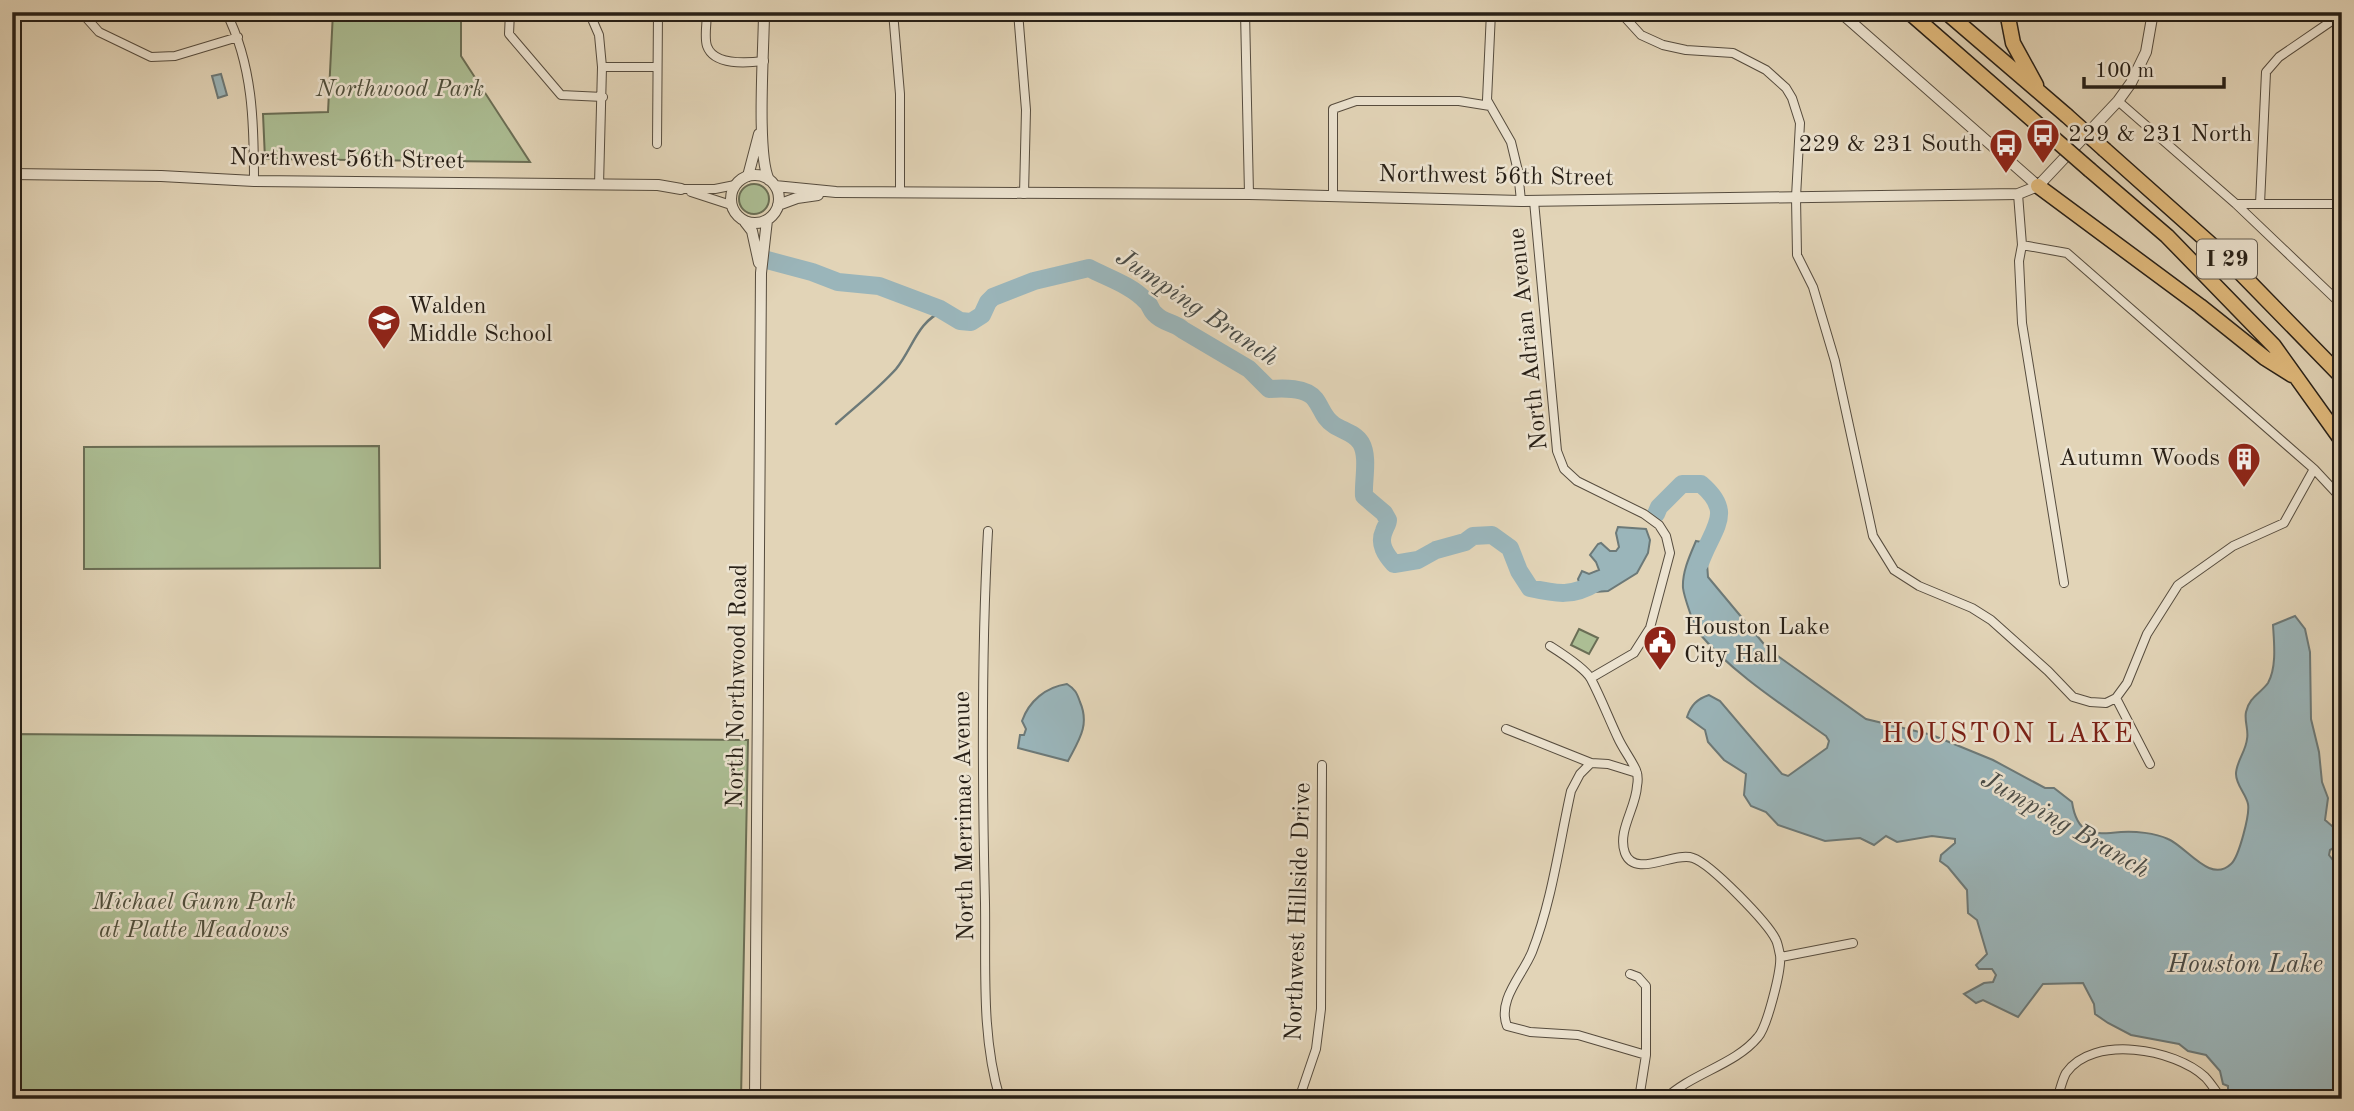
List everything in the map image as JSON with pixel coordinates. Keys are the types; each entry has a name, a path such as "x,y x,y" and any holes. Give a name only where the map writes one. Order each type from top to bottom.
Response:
{"highway":[{"name":"I 29","path":"1909,12 2167,236 2222,290 2274,346 2342,441"},
{"name":"I 29","path":"1946,12 2224,256 2342,377"},
{"path":"2007,12 2013,43 2042,95"},
{"path":"2038,186 2200,306 2264,358 2299,380"}],"street":[{"path":"80,12 99,32 151,57 175,56 238,37"},
{"path":"226,12 238,37 250,86 254,181"},
{"path":"510,12 509,34 561,95 603,97"},
{"path":"589,12 599,35 602,66 599,185"},
{"path":"657,144 658,12"},
{"path":"706,12 706,41 711,52 728,61 764,61"},
{"path":"764,12 765,168 778,192 778,205 767,220 760,223 745,221 739,217 730,198 735,185 748,176 763,176 772,183"},
{"path":"893,12 900,94 900,193"},
{"path":"1018,12 1026,110 1024,194"},
{"path":"1245,12 1249,194"},
{"name":"North Adrian Avenue","path":"1491,12 1487,93 1490,106 1502,121 1511,142 1521,201"},
{"path":"1620,12 1641,35 1663,45 1686,50 1733,53 1766,70 1792,98 1800,123 1796,197 1797,255 1813,287 1835,361 1873,536 1894,570 1919,586 1972,608 1991,620 2073,697 2106,704 2116,698 2127,682 2147,634 2178,585 2233,546 2284,523 2314,470"},
{"path":"1840,12 2038,186"},
{"name":"Northwest 56th Street","path":"772,183 836,192 1249,194 1521,201 2018,194 2038,186 2118,101 2131,83 2146,52 2153,12"},
{"path":"2260,204 2266,72 2279,57 2336,18 2339,12"},
{"path":"602,66 657,67"},
{"path":"1333,196 1333,109 1356,101 1459,101 1490,106"},
{"path":"2118,101 2236,204 2342,305"},
{"path":"748,176 763,120"},
{"name":"Northwest 56th Street","path":"12,174 162,176 254,181 658,185 681,189 731,205"},
{"name":"Northwest 56th Street","path":"681,189 735,185"},
{"name":"Northwest 56th Street","path":"778,205 797,198 836,192"},
{"path":"2018,194 2022,245 2019,261 2022,323 2064,583"},
{"name":"North Adrian Avenue","path":"1534,201 1557,451 1564,468 1577,481 1644,514 1659,526 1666,536 1670,554 1650,628 1629,658 1591,678"},
{"path":"2236,204 2342,204"},
{"name":"North Northwood Road","path":"755,1099 761,273 767,220"},
{"name":"North Northwood Road","path":"745,221 751,231 761,273"},
{"path":"2022,245 2067,253 2101,280 2314,470 2342,499"},
{"name":"North Merrimac Avenue","path":"988,531 984,598 982,758 987,1012 994,1079 1000,1099"},
{"path":"1550,646 1591,678 1620,743 1637,773 1636,802 1625,825 1624,851 1629,859 1639,864 1683,855 1696,858 1729,885 1756,915 1775,939 1781,957 1778,981 1759,1036 1733,1056 1686,1082 1665,1099"},
{"path":"2116,698 2150,764"},
{"path":"1506,729 1591,763 1608,764 1637,773"},
{"path":"1591,763 1580,774 1571,791 1544,921 1530,956 1507,998 1503,1016 1507,1026 1530,1032 1578,1035 1646,1055"},
{"name":"Northwest Hillside Drive","path":"1299,1099 1316,1049 1321,1009 1322,765"},
{"path":"1781,957 1853,943"},
{"path":"1630,974 1638,977 1646,986 1646,1055 1639,1099"},
{"path":"2057,1099 2066,1073 2080,1060 2103,1052 2139,1049 2175,1059 2185,1065 2204,1077 2221,1099"},
{"path":"1912,1099 1923,1099"}],"green space":[{"name":"Northwood Park","path":"333,12 461,12 461,56 530,162 265,159 263,114 328,112"},
{"path":"754,184 765,188 769,199 765,210 754,214 743,210 739,199 743,188"},
{"path":"379,446 380,568 84,569 84,447"},
{"path":"1579,629 1598,638 1589,654 1571,645"},
{"name":"Michael Gunn Park at Platte Meadows","path":"12,734 748,740 741,1099 12,1099"}],"water":[{"path":"221,74 227,95 218,98 212,76"},
{"path":"1618,527 1646,529 1650,540 1648,553 1637,573 1608,591 1581,593 1578,591 1578,579 1582,571 1589,574 1599,570 1590,555 1601,543 1610,551 1616,551 1619,547 1616,533"},
{"name":"Houston Lake","path":"1696,541 1707,543 1711,548 1707,563 1708,577 1768,649 1866,719 1932,735 1993,760 2045,788 2054,788 2072,802 2078,821 2087,831 2139,832 2163,837 2215,870 2223,869 2234,860 2246,826 2248,804 2238,782 2236,770 2246,743 2248,707 2268,683 2273,670 2273,625 2295,616 2305,629 2310,652 2311,719 2319,752 2322,782 2328,798 2325,820 2336,830 2341,840 2341,844 2330,850 2329,855 2336,864 2335,877 2342,888 2342,1099 2233,1099 2228,1092 2228,1086 2223,1084 2220,1071 2206,1055 2188,1051 2179,1044 2131,1035 2108,1023 2095,1014 2094,1004 2083,983 2043,984 2018,1017 1983,1000 1976,1003 1964,994 1984,983 1993,982 1996,975 1992,969 1979,969 1976,965 1987,954 1977,920 1968,913 1967,890 1940,861 1941,855 1955,843 1955,839 1932,836 1897,842 1886,836 1874,845 1860,838 1825,841 1778,825 1766,812 1751,806 1744,795 1746,774 1724,760 1708,742 1705,730 1687,717 1695,703 1709,695 1720,701 1782,774 1788,776 1827,748 1829,741 1826,736 1727,662 1699,633 1683,588 1685,570"},
{"path":"1067,684 1077,694 1084,718 1082,732 1068,761 1018,748 1020,735 1024,735 1026,729 1022,721 1029,707 1045,692"}],"waterway":[{"name":"Jumping Branch","path":"767,260 838,282 879,286 940,309 960,321 971,322 982,315 993,297 1034,281 1089,268 1133,290 1147,302 1158,317 1180,327 1249,369 1269,389 1294,389 1311,395 1330,422 1352,434 1361,443 1365,455 1364,496 1384,513 1388,520 1382,536 1382,545 1394,564 1418,560 1436,550 1465,542 1473,536 1492,535 1510,548 1519,571 1530,588 1565,593 1597,582"},
{"path":"836,424 896,369 921,329 943,311"},
{"name":"Jumping Branch","path":"1656,514 1659,507 1682,484 1701,484 1711,494 1717,504 1718,521 1700,563"}],"place":[{"name":"229 & 231 North","path":"2043,165"},
{"name":"229 & 231 South","path":"2006,175"},
{"name":"Walden Middle School","path":"384,351"},
{"name":"Autumn Woods","path":"2244,489"},
{"name":"Houston Lake City Hall","path":"1660,672"}],"district":[{"name":"HOUSTON LAKE","path":"2008,735"}]}
